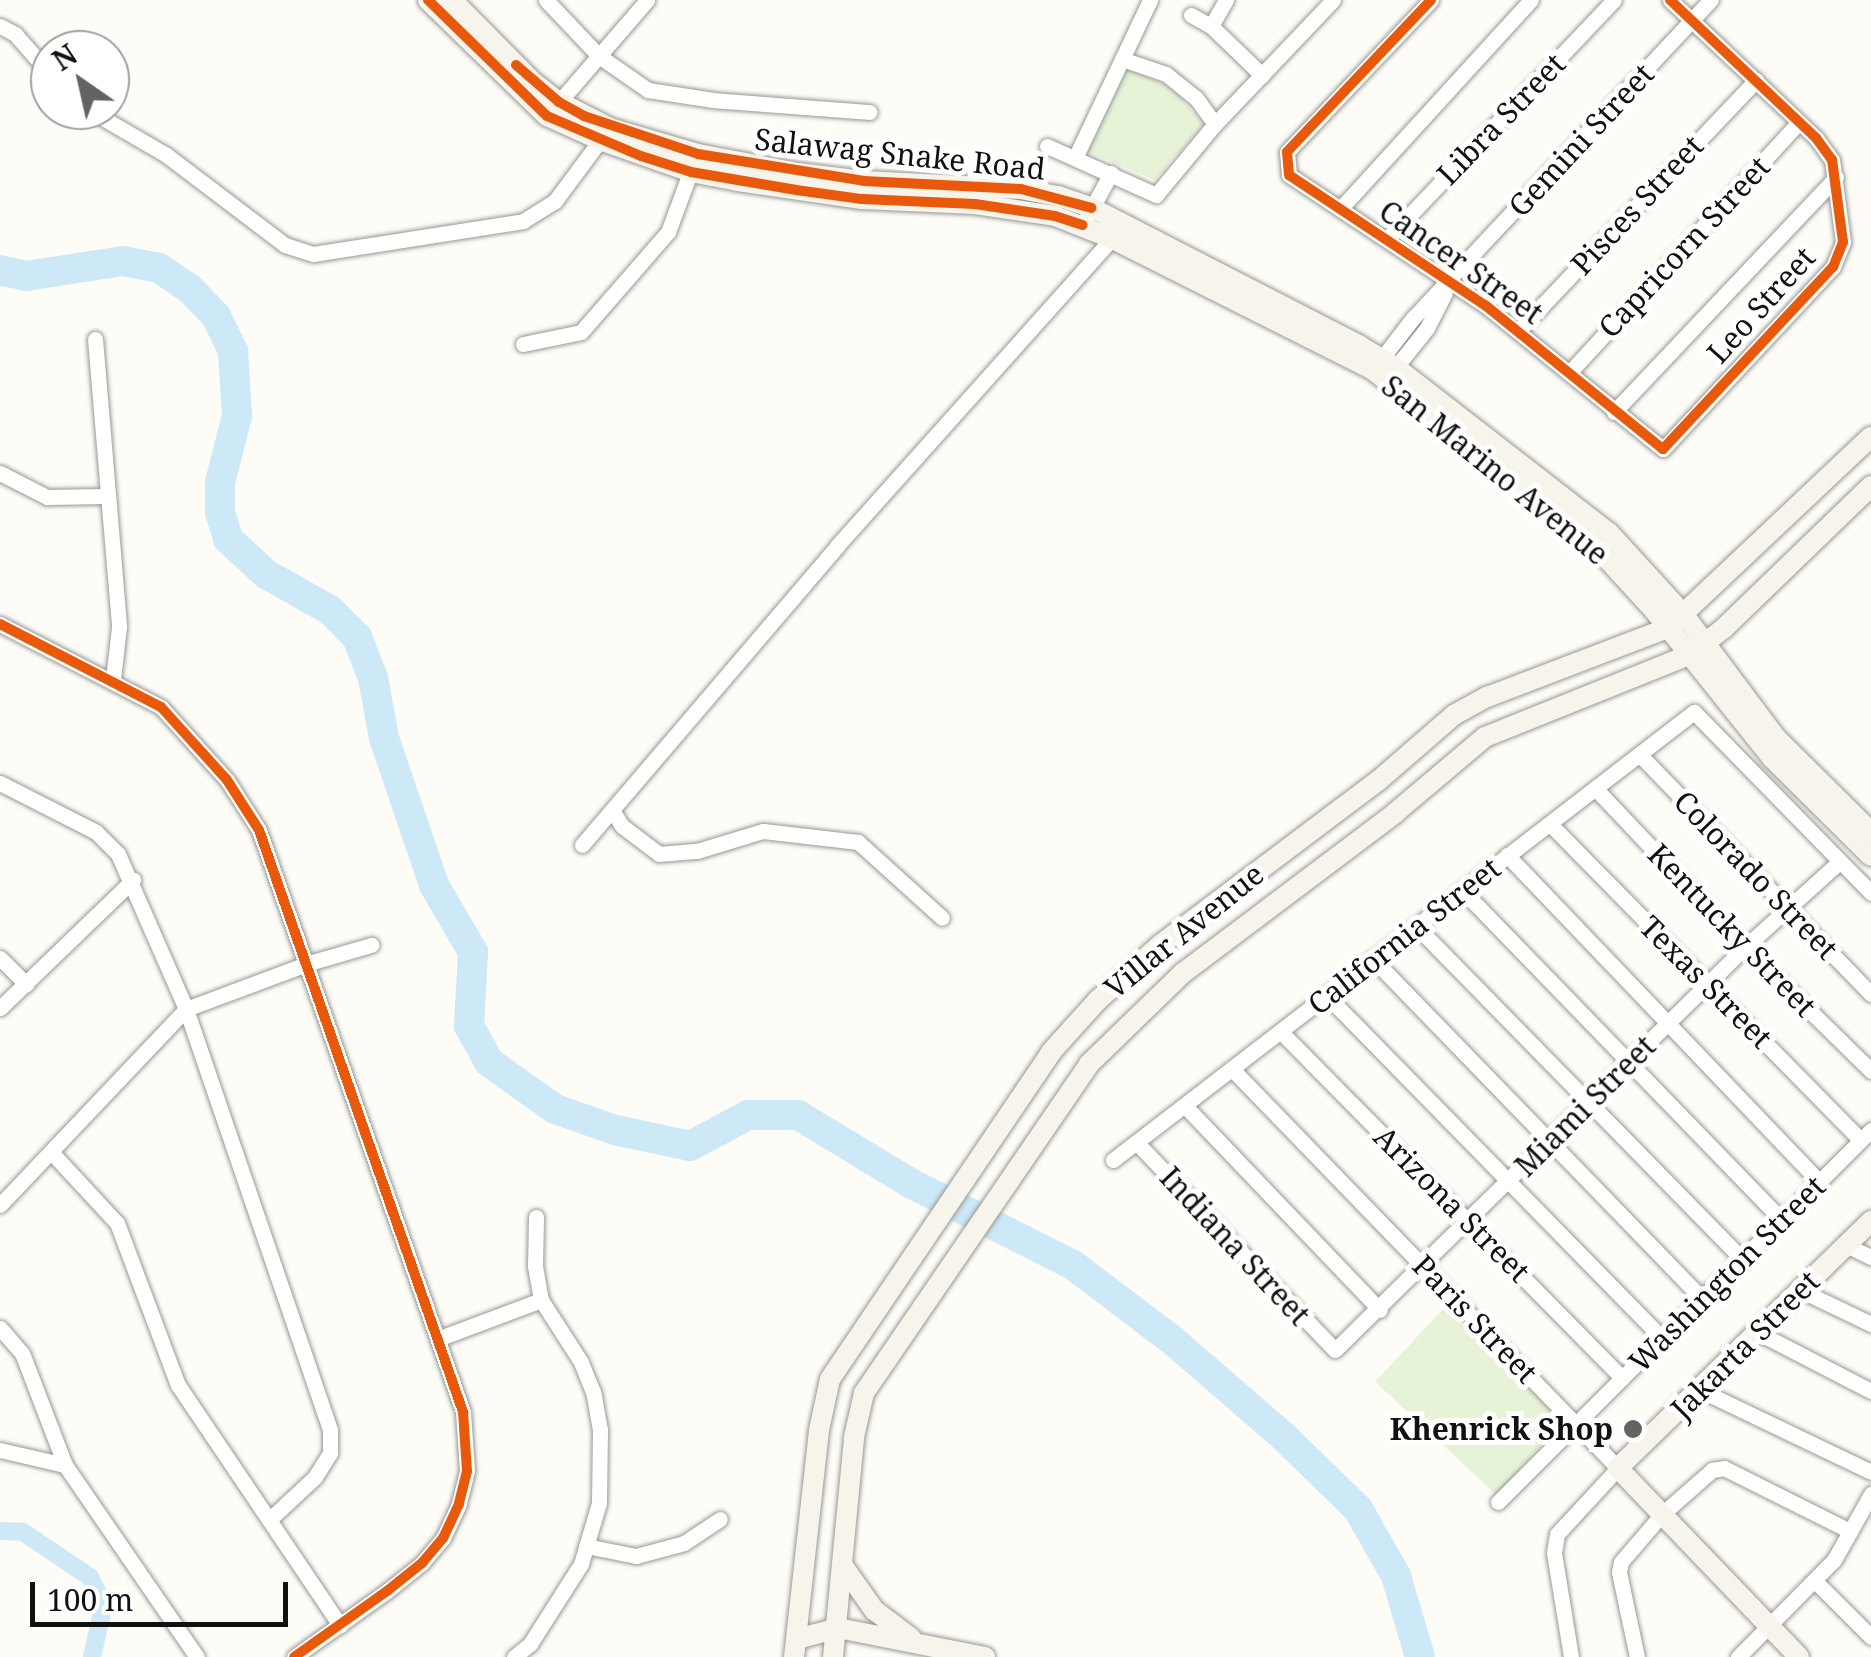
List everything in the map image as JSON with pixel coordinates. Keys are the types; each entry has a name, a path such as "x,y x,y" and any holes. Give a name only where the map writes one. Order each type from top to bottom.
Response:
{"main road":[{"name":"Salawag Snake Road","path":"428,0 547,116 694,162 862,200 1021,209 1087,217"},
{"name":"Salawag Snake Road","path":"452,0 533,82 605,134"},
{"name":"San Marino Avenue","path":"1087,217 1384,369 1589,540 1676,622 1772,758 1867,840"},
{"name":"Villar Avenue","path":"796,1648 824,1398 838,1364 1051,1052 1098,1000 1160,944 1378,780 1454,715 1487,697 1676,622 1871,437"},
{"name":"Villar Avenue","path":"831,1657 838,1628 858,1409 870,1380 1089,1064 1183,974 1395,813 1485,737 1697,649 1871,486"},
{"name":"Jakarta Street","path":"1618,1468 1871,1221"},
{"name":"Paris Street","path":"1618,1468 1799,1657"},
{"path":"843,1566 874,1610 918,1641"},
{"path":"796,1648 838,1628 985,1657"},
{"path":"796,1648 831,1657"}],"street":[{"path":"546,0 598,56 648,90 713,100 870,112"},
{"path":"559,102 647,0"},
{"path":"1076,158 1150,0"},
{"path":"1212,26 1226,0"},
{"path":"1047,146 1156,195 1215,124 1334,0"},
{"name":"Cancer Street","path":"1432,0 1287,152 1289,175 1451,280 1662,449"},
{"path":"1340,209 1531,0"},
{"name":"Libra Street","path":"1388,238 1614,0"},
{"name":"Leo Street","path":"1662,449 1833,266 1842,242 1832,160 1800,122 1670,0"},
{"name":"Gemini Street","path":"1384,369 1427,328 1451,280 1711,0"},
{"path":"1191,15 1212,26 1262,75"},
{"path":"0,26 15,34 30,51"},
{"path":"1122,59 1166,74 1196,98 1215,124"},
{"name":"Pisces Street","path":"1518,331 1756,80"},
{"name":"Capricorn Street","path":"1570,373 1800,122"},
{"path":"124,130 165,154 285,245 314,254 523,221 554,201 605,134"},
{"path":"523,344 582,332 668,232 694,162"},
{"path":"1087,217 1110,173"},
{"name":"Capricorn Street","path":"1614,412 1836,177"},
{"path":"582,845 837,546 1119,232"},
{"path":"95,339 104,496 119,628 112,680"},
{"path":"0,474 47,497 104,496"},
{"path":"0,624 160,707 228,780 259,830 440,1338 468,1444 459,1504 443,1538 422,1563 294,1657"},
{"name":"California Street","path":"1113,1160 1694,712 1840,862"},
{"name":"Colorado Street","path":"1640,755 1871,994"},
{"path":"0,782 96,832 118,854 133,880 186,1009 330,1430 330,1453 315,1476 269,1520"},
{"name":"Kentucky Street","path":"1596,788 1745,947 1871,1071"},
{"path":"612,810 622,826 659,854 696,851 763,831 858,842 942,918"},
{"name":"Texas Street","path":"1550,824 1708,984 1866,1135"},
{"path":"1507,856 1819,1182"},
{"path":"1840,862 1871,893"},
{"name":"Miami Street","path":"1333,1350 1380,1310 1745,947 1840,862"},
{"path":"0,1008 133,880"},
{"path":"1463,891 1781,1219"},
{"path":"1417,928 1742,1259"},
{"path":"0,1205 186,1009 308,963 370,945"},
{"path":"0,958 26,984"},
{"path":"1374,960 1702,1298"},
{"path":"1328,997 1662,1338"},
{"name":"Arizona Street","path":"1281,1032 1622,1378"},
{"name":"Paris Street","path":"1232,1069 1618,1468"},
{"path":"1185,1106 1380,1310"},
{"name":"Washington Street","path":"1498,1502 1866,1135"},
{"name":"Indiana Street","path":"1137,1142 1333,1350"},
{"path":"52,1154 118,1223 178,1384 340,1625"},
{"path":"514,1657 530,1644 581,1564 599,1503 600,1430 593,1392 581,1362 541,1300 535,1266 536,1217"},
{"path":"1846,1245 1871,1257"},
{"path":"1800,1290 1871,1324"},
{"path":"440,1338 541,1300"},
{"path":"0,1328 22,1353 64,1465 196,1657"},
{"path":"1757,1332 1871,1390"},
{"path":"1700,1390 1871,1472"},
{"path":"0,1450 64,1465"},
{"path":"1571,1657 1554,1553 1557,1534 1618,1468"},
{"path":"1636,1657 1618,1572 1621,1562 1662,1514 1712,1470 1724,1468 1850,1532"},
{"path":"1738,1657 1815,1581 1871,1494"},
{"path":"586,1546 636,1556 684,1543 720,1519"},
{"path":"1815,1581 1871,1637"}],"green space":[{"path":"1126,66 1172,88 1204,124 1155,180 1085,151"},
{"path":"1444,1308 1565,1421 1496,1494 1375,1382"}],"waterway":[{"path":"0,270 26,276 123,261 159,268 189,288 216,316 233,351 237,416 220,482 220,512 228,539 266,574 330,610 357,637 373,678 384,738 434,885 473,952 469,1026 489,1062 555,1109 615,1130 690,1146 748,1115 798,1115 912,1184 1073,1265 1171,1339 1282,1435 1358,1509 1396,1576 1420,1657"},
{"path":"0,1531 23,1532 90,1577 104,1604 92,1657"}],"cycle path":[{"path":"428,0 547,116 641,156 691,172 796,190 862,199 975,204 1055,216 1083,225"},
{"path":"1431,0 1287,152 1289,175 1485,305 1663,449 1833,267 1843,242 1832,160 1816,138 1670,0"},
{"path":"516,65 559,102 584,116 698,154 864,181 1021,189 1092,208"},
{"path":"0,624 161,707 227,780 259,830 463,1412 467,1471 459,1504 443,1538 422,1563 387,1591 294,1657"}],"place":[{"name":"Khenrick Shop","path":"1633,1429"}]}
